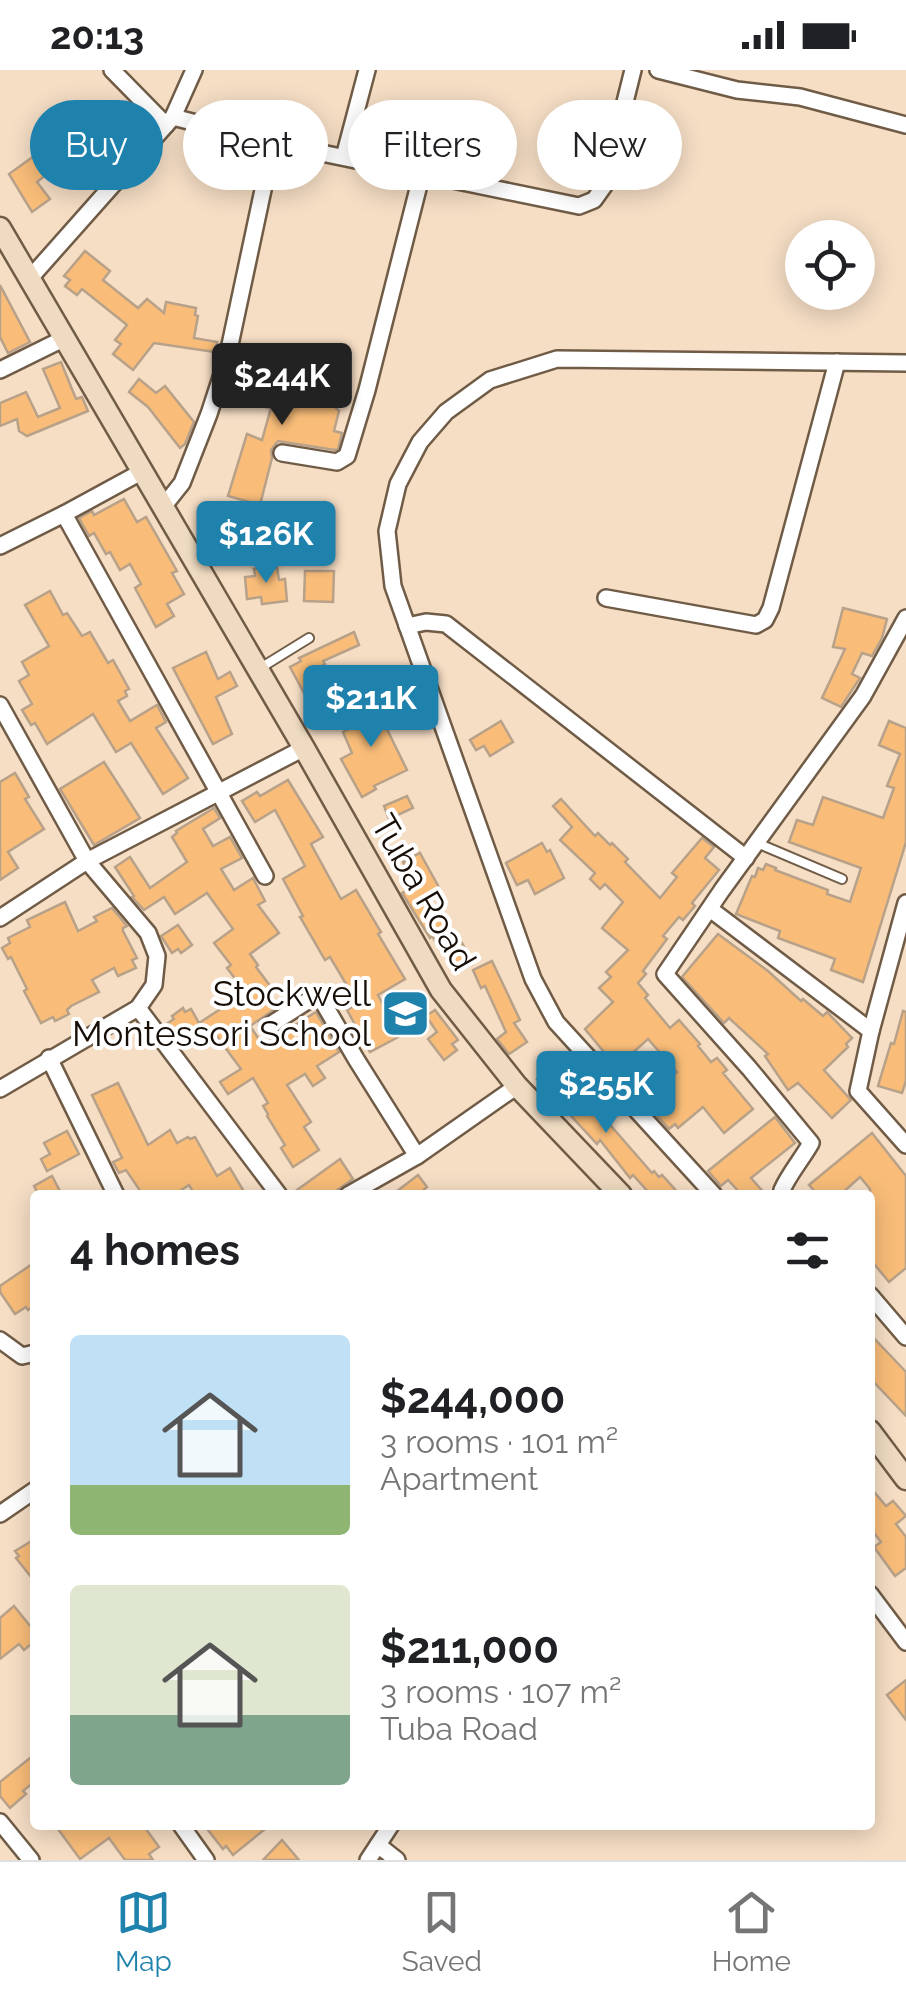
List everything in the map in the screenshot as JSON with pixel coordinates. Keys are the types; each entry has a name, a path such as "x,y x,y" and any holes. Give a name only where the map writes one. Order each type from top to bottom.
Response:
{"street":[{"path":"112,70 169,121 183,124"},
{"path":"30,277 169,121 194,70"},
{"path":"344,157 367,70"},
{"path":"502,190 578,206 594,200 604,186 633,70"},
{"path":"658,70 736,90 800,97 906,125"},
{"path":"328,154 348,158"},
{"path":"163,507 182,483 227,360 263,190"},
{"path":"282,454 338,462 347,456 418,190"},
{"name":"Tuba Road","path":"0,228 441,990 517,1086 616,1190"},
{"path":"0,370 65,338"},
{"path":"709,1190 556,1022 540,994 393,586 387,531 398,484 420,442 446,412 490,380 557,359 906,362"},
{"path":"606,598 756,625 765,620 772,608 836,362"},
{"path":"0,546 143,471"},
{"path":"64,514 266,876"},
{"path":"782,1190 811,1143 665,974 863,696 906,618"},
{"path":"407,626 426,622 446,624 746,858"},
{"path":"0,705 4,728 87,862 148,933 156,956 154,986 138,1008 0,1089"},
{"path":"0,918 87,862 304,748"},
{"path":"906,903 858,1091 906,1146"},
{"path":"710,909 871,1031"},
{"path":"267,1027 309,1000 316,998 324,1004 417,1156"},
{"path":"138,1008 275,1190"},
{"path":"49,1058 114,1190"},
{"path":"357,1190 417,1156 517,1086"},
{"path":"875,1301 906,1337"},
{"path":"0,1340 22,1356 30,1354"},
{"path":"875,1438 906,1479"},
{"path":"0,1514 30,1493"},
{"path":"875,1601 906,1642"},
{"path":"0,1822 32,1860"},
{"path":"185,1830 206,1860"},
{"path":"368,1860 388,1830"},
{"path":"378,1845 396,1860"}],"lane":[{"path":"259,670 309,638"},
{"path":"757,843 842,878"}],"building":[{"path":"30,159 30,190 43,190 50,199 32,212 9,174"},
{"path":"85,251 110,271 103,280 138,308 147,299 164,313 166,302 196,308 194,338 217,342 215,352 154,343 133,370 113,354 121,344 115,340 127,325 82,289 77,295 65,286 70,280 64,276"},
{"path":"0,285 30,342 8,353 0,337"},
{"path":"61,362 76,399 82,397 88,411 27,436 19,431 17,419 0,426 0,403 26,392 38,417 60,408 43,369"},
{"path":"251,369 303,379 301,387 336,394 334,406 339,411 334,431 342,433 335,450 278,441 271,450 260,505 228,496 247,434 262,440 271,408 243,402"},
{"path":"139,379 156,393 165,386 194,422 180,448 148,407 129,392"},
{"path":"124,499 137,522 146,517 177,571 172,573 184,594 167,604 174,616 156,627 135,588 141,584 130,564 120,570 94,533 89,536 79,518 92,511 94,515"},
{"path":"277,567 279,580 285,579 287,601 262,604 261,597 247,599 245,577 255,576 254,569"},
{"path":"305,571 334,571 333,602 304,601"},
{"path":"50,591 63,615 67,613 82,636 90,632 108,663 113,660 129,689 125,691 127,696 118,701 130,721 157,705 166,722 156,728 188,778 163,794 131,743 116,752 93,714 47,744 35,723 31,725 22,710 32,704 19,681 29,675 22,662 49,646 25,605"},
{"path":"843,608 887,619 872,656 862,653 852,674 860,678 841,707 822,698 845,649 833,647"},
{"path":"354,632 359,645 323,661 325,664 311,672 331,709 317,717 290,667 301,661 299,658"},
{"path":"206,652 218,679 230,672 237,686 216,697 232,734 213,744 173,668"},
{"path":"374,701 380,705 386,719 383,721 407,770 374,786 376,789 362,797 341,759 352,753 343,732 355,726 349,713"},
{"path":"501,721 513,742 490,756 484,746 476,750 470,740"},
{"path":"889,721 906,728 906,842 863,982 831,970 835,959 778,938 780,931 736,914 752,876 766,864 850,902 861,868 789,842 797,820 813,825 823,797 883,818 894,788 887,786 900,754 879,745"},
{"path":"104,762 140,818 94,845 60,789"},
{"path":"15,773 29,797 25,799 44,829 8,852 18,868 0,880 0,782"},
{"path":"288,780 323,837 311,844 341,899 356,890 405,979 378,995 400,1036 370,1052 347,1010 358,1004 330,957 325,960 283,879 305,866 275,810 255,822 242,801"},
{"path":"407,796 413,808 389,819 384,806"},
{"path":"561,799 595,836 598,833 628,859 625,862 660,898 677,877 672,873 702,838 714,847 705,858 719,870 692,903 695,906 663,936 667,939 638,983 670,1028 679,1020 711,1062 717,1058 727,1070 723,1073 753,1109 724,1133 703,1107 678,1128 675,1124 669,1129 645,1102 677,1072 648,1039 627,1058 623,1053 613,1063 585,1029 613,1002 599,988 611,977 606,972 628,950 602,928 623,902 605,884 600,889 590,879 595,873 560,840 572,827 553,806"},
{"path":"214,808 220,818 203,829 213,846 230,837 242,858 221,869 234,890 253,878 265,901 258,905 279,933 250,954 271,987 267,990 278,1007 250,1026 263,1045 316,1012 339,1052 317,1066 325,1078 313,1086 305,1074 287,1085 311,1122 304,1127 319,1150 293,1167 263,1106 268,1103 253,1078 228,1094 220,1082 241,1069 212,1030 182,1048 165,1025 183,1008 185,1012 191,1009 199,1023 236,999 230,990 239,984 227,968 231,965 214,943 233,929 207,893 175,914 164,897 144,910 115,867 130,857 150,888 187,862 172,837 176,831"},
{"path":"542,843 547,852 550,850 564,878 535,894 528,880 517,885 506,863"},
{"path":"420,853 441,891 423,901 435,920 440,917 458,945 462,943 473,964 455,973 441,946 430,938 402,893 416,886 403,862"},
{"path":"65,902 78,931 112,908 127,926 123,931 137,958 132,960 136,968 118,976 114,968 92,980 99,992 71,1006 69,1014 41,1023 11,957 8,959 2,948 10,943 8,938 30,927 27,920"},
{"path":"178,925 192,945 181,953 178,949 172,953 161,936"},
{"path":"718,934 801,1001 823,1016 827,1012 852,1038 824,1070 851,1100 832,1118 798,1083 788,1090 765,1056 768,1054 729,1018 724,1023 682,977"},
{"path":"492,961 520,1020 514,1023 527,1042 509,1054 497,1039 506,1032 485,986 481,988 473,970"},
{"path":"435,1010 458,1040 452,1044 457,1050 444,1060 428,1039 437,1032 426,1016"},
{"path":"903,1011 906,1081 902,1093 878,1086"},
{"path":"545,1071 569,1091 574,1087 652,1173 662,1175 676,1190 646,1190 633,1175 630,1178 600,1140 597,1144 537,1079"},
{"path":"118,1083 148,1145 170,1130 177,1143 195,1137 217,1176 230,1168 243,1190 192,1190 189,1185 182,1190 140,1190 126,1170 119,1173 113,1162 122,1158 92,1095"},
{"path":"775,1117 795,1143 751,1178 762,1190 737,1190 728,1180 721,1186 708,1171"},
{"path":"67,1131 79,1154 47,1171 41,1159 50,1154 44,1143"},
{"path":"872,1133 906,1176 906,1268 889,1282 875,1265 875,1190 870,1190 860,1177 846,1190 814,1190 809,1185"},
{"path":"340,1159 353,1179 337,1190 297,1190"},
{"path":"418,1175 427,1187 424,1190 398,1190"},
{"path":"52,1176 59,1190 36,1190 34,1186"},
{"path":"30,1265 30,1309 15,1314 0,1286"},
{"path":"875,1339 906,1372 906,1416 875,1383"},
{"path":"875,1493 886,1506 893,1501 906,1516 896,1524 906,1537 906,1568 895,1576 875,1548 881,1542 875,1534"},
{"path":"30,1542 30,1576 16,1558 19,1556 15,1551"},
{"path":"14,1606 30,1626 30,1645 24,1650 19,1644 0,1659 0,1618"},
{"path":"906,1680 906,1720 887,1695"},
{"path":"30,1758 30,1785 10,1808 0,1796 0,1782"},
{"path":"59,1830 147,1830 159,1847 149,1854 153,1860 125,1860 109,1838 80,1859"},
{"path":"208,1830 264,1830 233,1855 226,1846 223,1849"},
{"path":"282,1840 299,1860 263,1860"}],"place":[{"name":"Stockwell Montessori School","path":"406,1013"}]}
